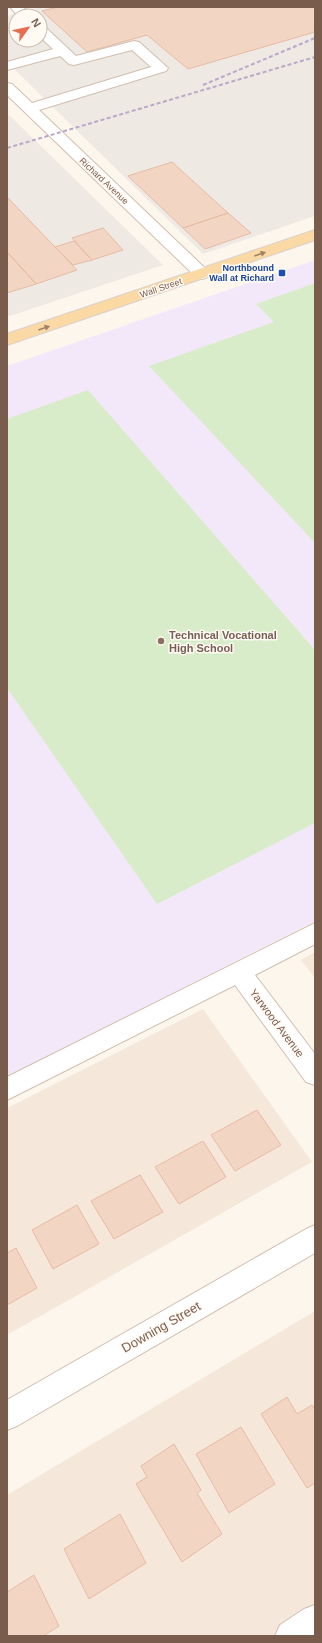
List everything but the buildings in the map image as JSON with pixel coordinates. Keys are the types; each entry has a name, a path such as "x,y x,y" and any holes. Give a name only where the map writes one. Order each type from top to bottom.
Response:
{"main road":[{"name":"Wall Street","path":"7,340 315,236"}],"street":[{"path":"29,108 161,68 134,44 74,62 48,37"},
{"path":"7,66 62,50"},
{"name":"Richard Avenue","path":"9,92 29,108 202,274"},
{"path":"7,1089 315,933"},
{"name":"Yarwood Avenue","path":"239,972 315,1074"},
{"name":"Downing Street","path":"7,1416 315,1238"},
{"path":"291,1636 315,1620"}],"shaded area":[{"path":"40,7 315,7 315,216 203,254 7,62 7,16 8,48 48,48 48,8 36,8"},
{"path":"7,113 163,265 7,317"},
{"name":"Technical Vocational High School","path":"315,260 315,921 7,1077 7,366"},
{"path":"315,952 315,978 301,960"},
{"path":"203,1009 312,1162 7,1335 7,1108"},
{"path":"315,1311 315,1636 7,1636 7,1495"}],"green space":[{"path":"315,283 315,543 149,366 274,322 256,304"},
{"path":"88,390 315,650 315,823 157,904 7,688 7,419"}],"railway":[{"path":"203,85 315,38"},
{"path":"7,148 315,57"}],"place":[{"name":"Northbound Wall at Richard","path":"282,273"},
{"name":"Technical Vocational High School","path":"161,641"}]}
